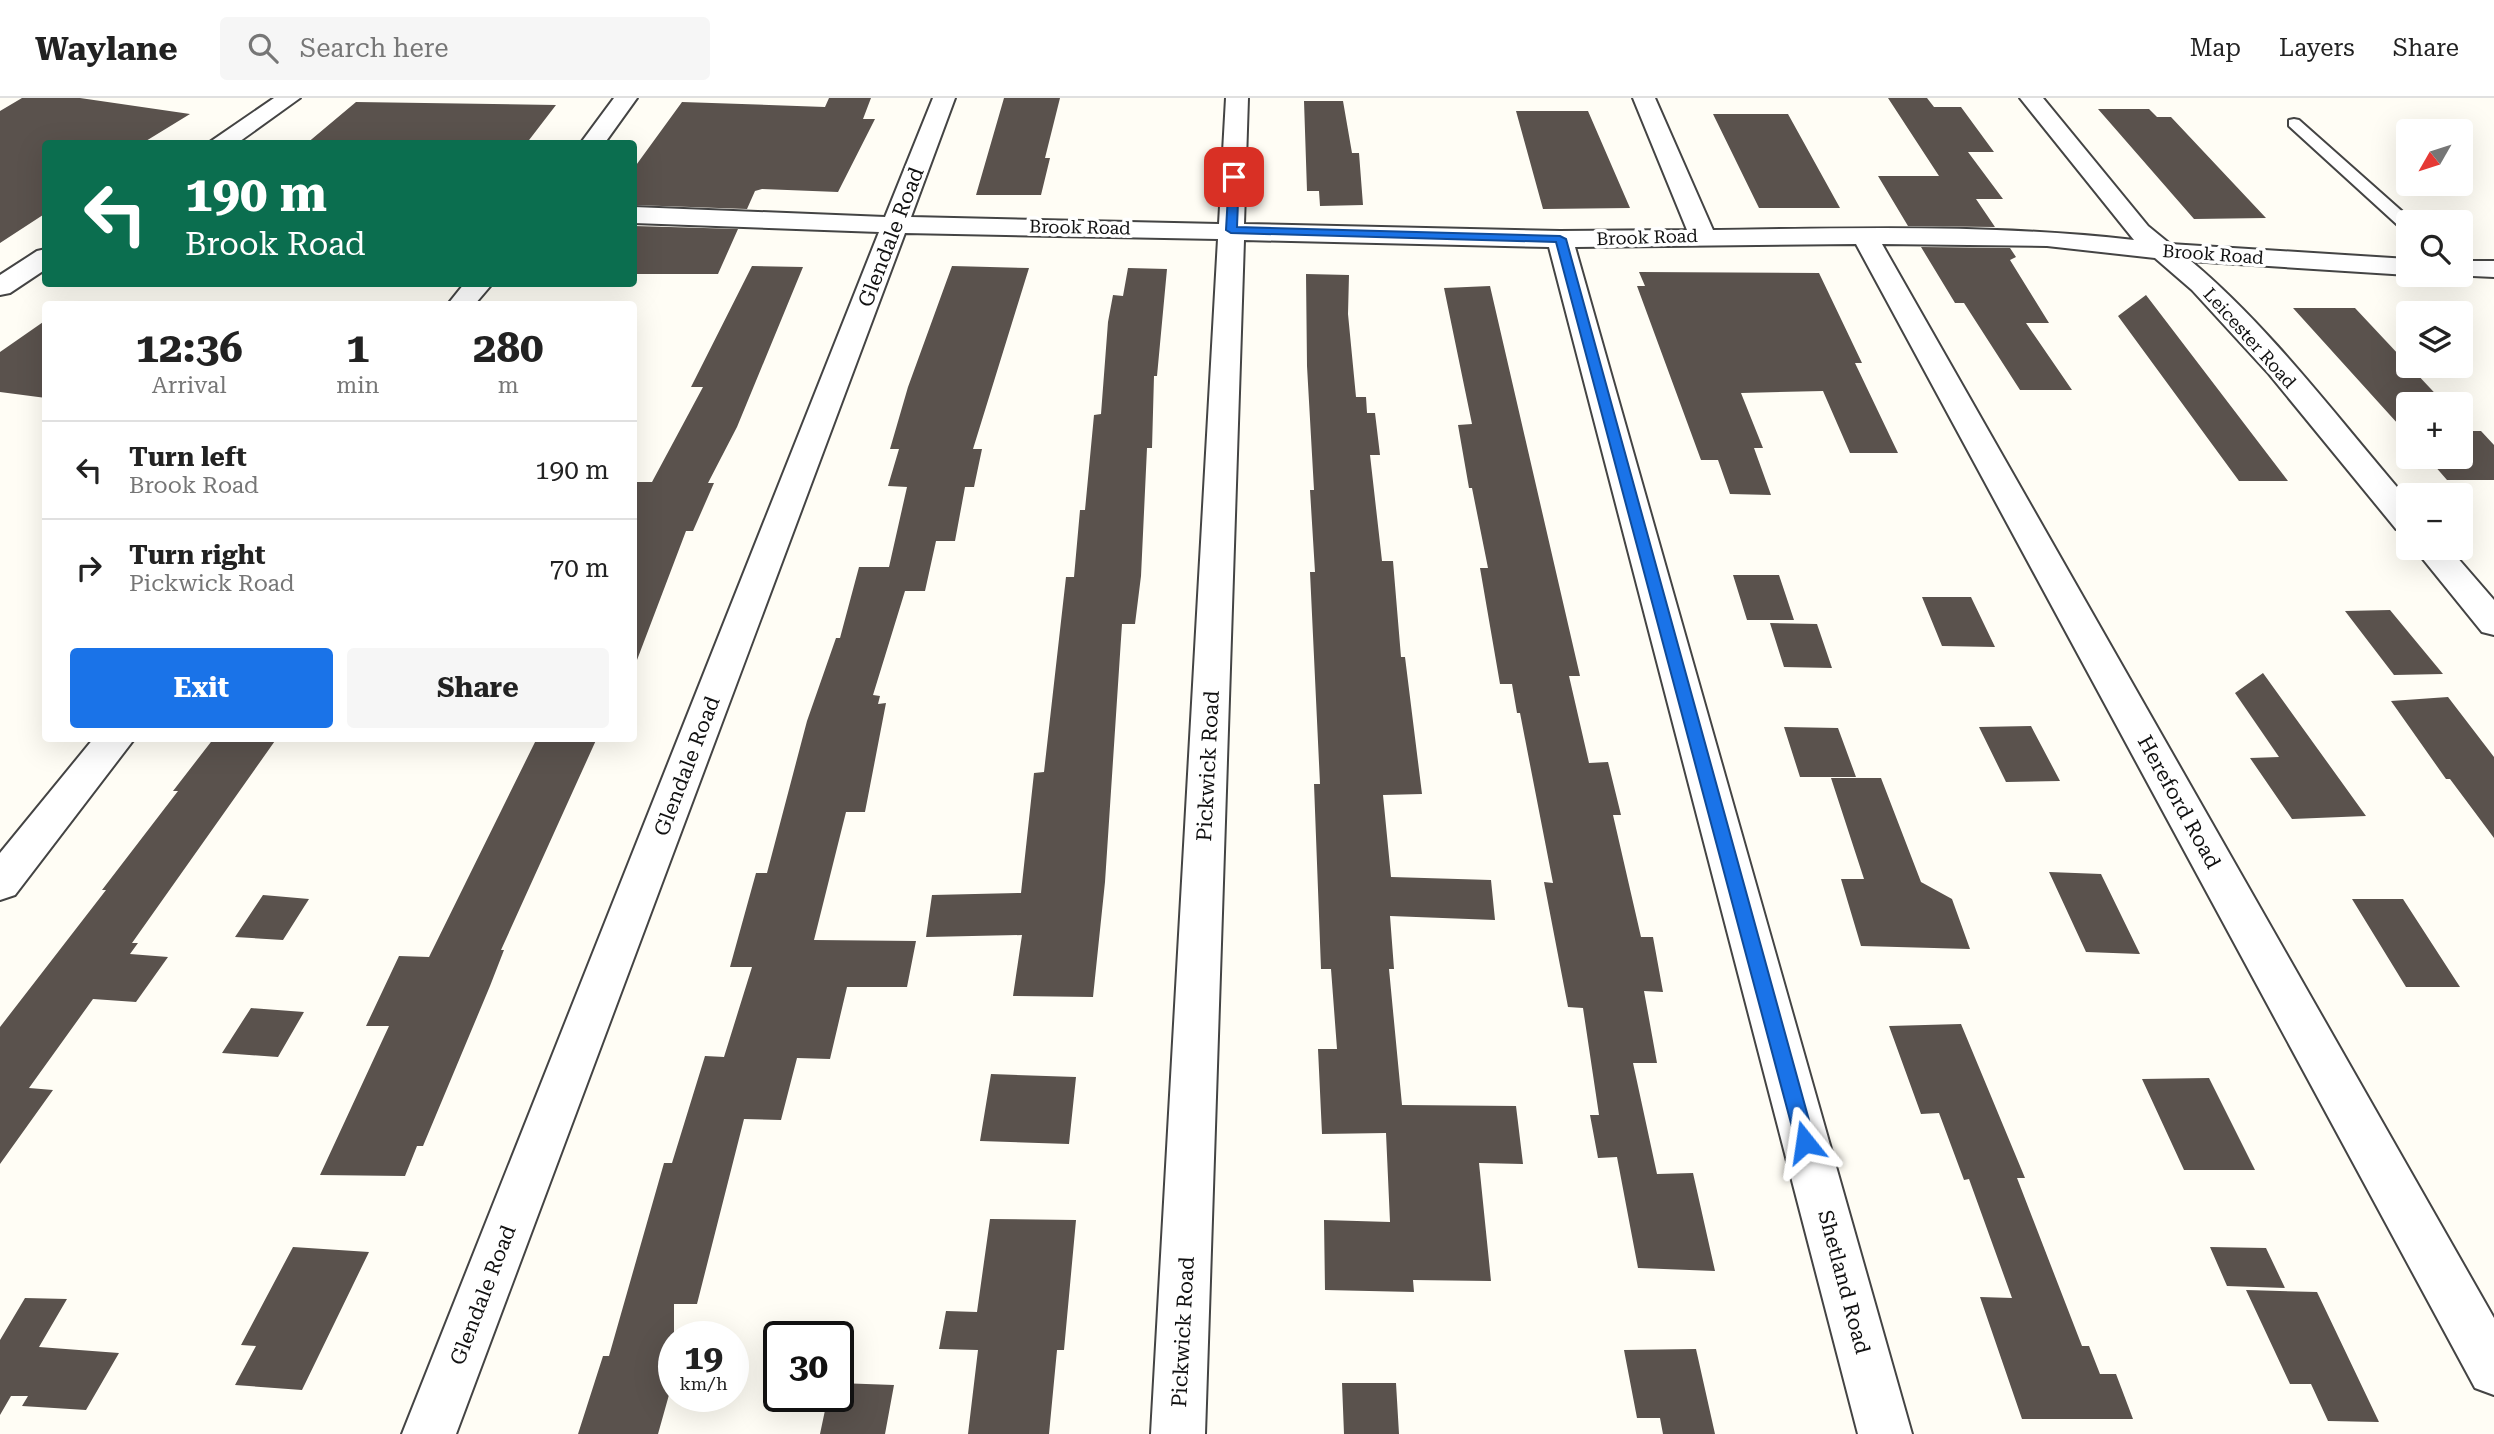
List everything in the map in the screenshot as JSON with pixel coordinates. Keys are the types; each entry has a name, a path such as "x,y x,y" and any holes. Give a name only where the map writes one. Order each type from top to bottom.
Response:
{"street":[{"path":"225,140 289,98"},
{"path":"595,140 626,98"},
{"name":"Glendale Road","path":"429,1434 944,98"},
{"name":"Pickwick Road","path":"1178,1434 1237,98"},
{"path":"1644,98 1702,235"},
{"name":"Leicester Road","path":"2031,98 2139,232 2202,284 2279,368 2396,507"},
{"name":"Brook Road","path":"637,215 766,222 896,222 1560,239 1864,234 2047,238 2162,251 2396,266"},
{"name":"Hereford Road","path":"1864,234 2494,1369"},
{"name":"Shetland Road","path":"1560,239 1885,1434"},
{"path":"0,287 42,260"},
{"path":"2473,269 2494,269"},
{"path":"464,301 475,287"},
{"path":"2441,560 2494,622"},
{"path":"0,883 113,742"}],"lane":[{"path":"2294,123 2396,215"}],"building":[{"path":"22,98 80,98 190,114 148,140 42,140 42,216 0,243 0,111"},
{"path":"829,98 871,98 863,119 875,119 838,192 762,189 755,191 747,209 637,205 637,164 682,102 825,107"},
{"path":"1004,98 1060,98 1045,158 1050,158 1041,195 976,195"},
{"path":"1888,98 1927,98 1934,107 1961,107 1994,152 1968,152 2003,199 1976,199 1995,227 1908,226 1878,176 1939,176"},
{"path":"1304,101 1343,101 1352,153 1359,153 1363,205 1320,206 1319,191 1307,191"},
{"path":"356,102 556,105 529,140 311,140"},
{"path":"2098,109 2149,109 2157,117 2171,117 2266,218 2194,219"},
{"path":"1516,111 1588,111 1630,208 1543,209"},
{"path":"1713,114 1788,114 1840,208 1759,208"},
{"path":"637,226 738,229 718,274 637,274"},
{"path":"1921,247 2010,248 2016,257 2010,260 2049,323 2026,323 2072,390 2020,390 1964,303 1955,303"},
{"path":"752,266 803,267 737,427 708,483 714,483 693,531 686,531 637,660 637,482 652,482 703,387 691,387"},
{"path":"952,266 1029,268 973,449 982,449 974,487 965,487 955,541 936,541 925,591 905,591 873,695 880,696 878,704 886,703 865,812 846,812 814,940 916,941 907,987 847,987 830,1059 797,1058 781,1120 744,1119 697,1304 674,1304 674,1321 658,1321 658,1412 664,1412 658,1434 578,1434 603,1356 609,1356 664,1163 672,1163 705,1056 724,1057 752,967 730,967 756,873 767,873 807,721 836,638 840,638 859,567 889,567 907,487 888,486 899,449 890,449 908,387"},
{"path":"1128,268 1167,269 1157,376 1154,376 1152,448 1147,448 1141,576 1135,624 1122,624 1105,882 1093,997 1013,996 1022,935 926,937 932,895 1021,893 1034,773 1044,772 1066,577 1074,577 1080,510 1085,510 1094,415 1101,414 1108,322 1113,295 1123,296"},
{"path":"1639,272 1819,273 1862,363 1855,363 1898,453 1850,453 1823,391 1741,393 1763,448 1754,448 1771,495 1730,494 1718,460 1701,460 1637,286 1645,286"},
{"path":"1306,274 1349,275 1348,314 1356,397 1366,397 1367,413 1375,413 1380,455 1370,455 1382,561 1393,561 1401,657 1405,657 1422,794 1383,795 1391,877 1491,880 1495,920 1390,916 1394,969 1389,969 1402,1105 1516,1106 1523,1164 1479,1163 1491,1281 1413,1280 1414,1292 1325,1290 1324,1220 1390,1222 1386,1133 1322,1134 1318,1049 1337,1049 1331,969 1321,969 1314,784 1320,784 1310,572 1315,572 1310,490 1314,490 1307,366"},
{"path":"1490,286 1580,676 1569,676 1589,763 1608,762 1621,815 1613,815 1641,937 1653,937 1663,992 1644,991 1657,1063 1633,1063 1657,1174 1693,1173 1715,1271 1638,1268 1617,1157 1598,1158 1590,1115 1599,1115 1583,1008 1568,1007 1544,882 1553,883 1520,713 1517,713 1512,684 1500,684 1480,568 1488,568 1472,488 1469,488 1458,425 1472,424 1444,288"},
{"path":"2146,295 2288,481 2239,481 2118,316"},
{"path":"2293,308 2355,308 2396,352 2396,378 2421,378 2434,392 2396,392 2396,422"},
{"path":"42,323 42,397 0,392 0,352"},
{"path":"2473,431 2481,431 2494,445 2494,480 2447,480 2437,469 2473,469"},
{"path":"1733,575 1779,575 1794,620 1747,620"},
{"path":"1922,597 1971,597 1995,647 1942,646"},
{"path":"2390,610 2443,674 2394,675 2345,611"},
{"path":"1770,623 1817,624 1832,668 1784,667"},
{"path":"2263,673 2366,816 2292,819 2250,758 2279,757 2235,693"},
{"path":"2448,697 2494,757 2494,838 2450,779 2446,779 2391,701"},
{"path":"2031,726 2060,781 2006,782 1979,727"},
{"path":"1784,727 1838,728 1856,777 1800,777"},
{"path":"211,742 274,742 132,943 138,943 130,954 168,957 136,1002 93,999 29,1088 53,1090 0,1164 0,1027 106,890 102,890 178,791 173,791"},
{"path":"535,742 595,742 501,950 504,950 490,986 423,1146 417,1146 405,1176 320,1175 389,1026 366,1026 399,956 429,957"},
{"path":"1831,778 1881,778 1921,882 1952,899 1970,949 1861,946 1841,879 1864,879"},
{"path":"2049,872 2101,874 2140,954 2086,952"},
{"path":"263,895 309,899 283,940 235,937"},
{"path":"2352,899 2403,899 2460,987 2406,987"},
{"path":"251,1008 304,1012 278,1057 222,1053"},
{"path":"1961,1024 2025,1178 2017,1178 2082,1346 2089,1346 2100,1374 2116,1374 2133,1419 2022,1419 1980,1297 2012,1298 1969,1179 1964,1180 1939,1113 1921,1114 1889,1026"},
{"path":"991,1074 1076,1077 1069,1144 980,1141"},
{"path":"2209,1078 2255,1170 2184,1170 2142,1079"},
{"path":"990,1219 1076,1220 1064,1350 1057,1350 1049,1434 968,1434 978,1350 939,1349 946,1311 977,1312"},
{"path":"293,1247 369,1252 302,1390 235,1385 256,1346 241,1345"},
{"path":"2210,1247 2266,1248 2285,1288 2227,1286"},
{"path":"2246,1290 2317,1292 2379,1422 2328,1421 2311,1384 2290,1384"},
{"path":"25,1298 67,1299 39,1347 119,1353 86,1410 22,1406 28,1396 11,1396 0,1415 0,1340"},
{"path":"1696,1349 1715,1434 1663,1434 1660,1418 1637,1418 1624,1350"},
{"path":"1342,1383 1396,1383 1399,1434 1344,1434"},
{"path":"854,1384 894,1385 885,1434 820,1434 825,1412 854,1412"}],"route":[{"path":"1234,177 1231,230 1560,239 1805,1142"}]}
